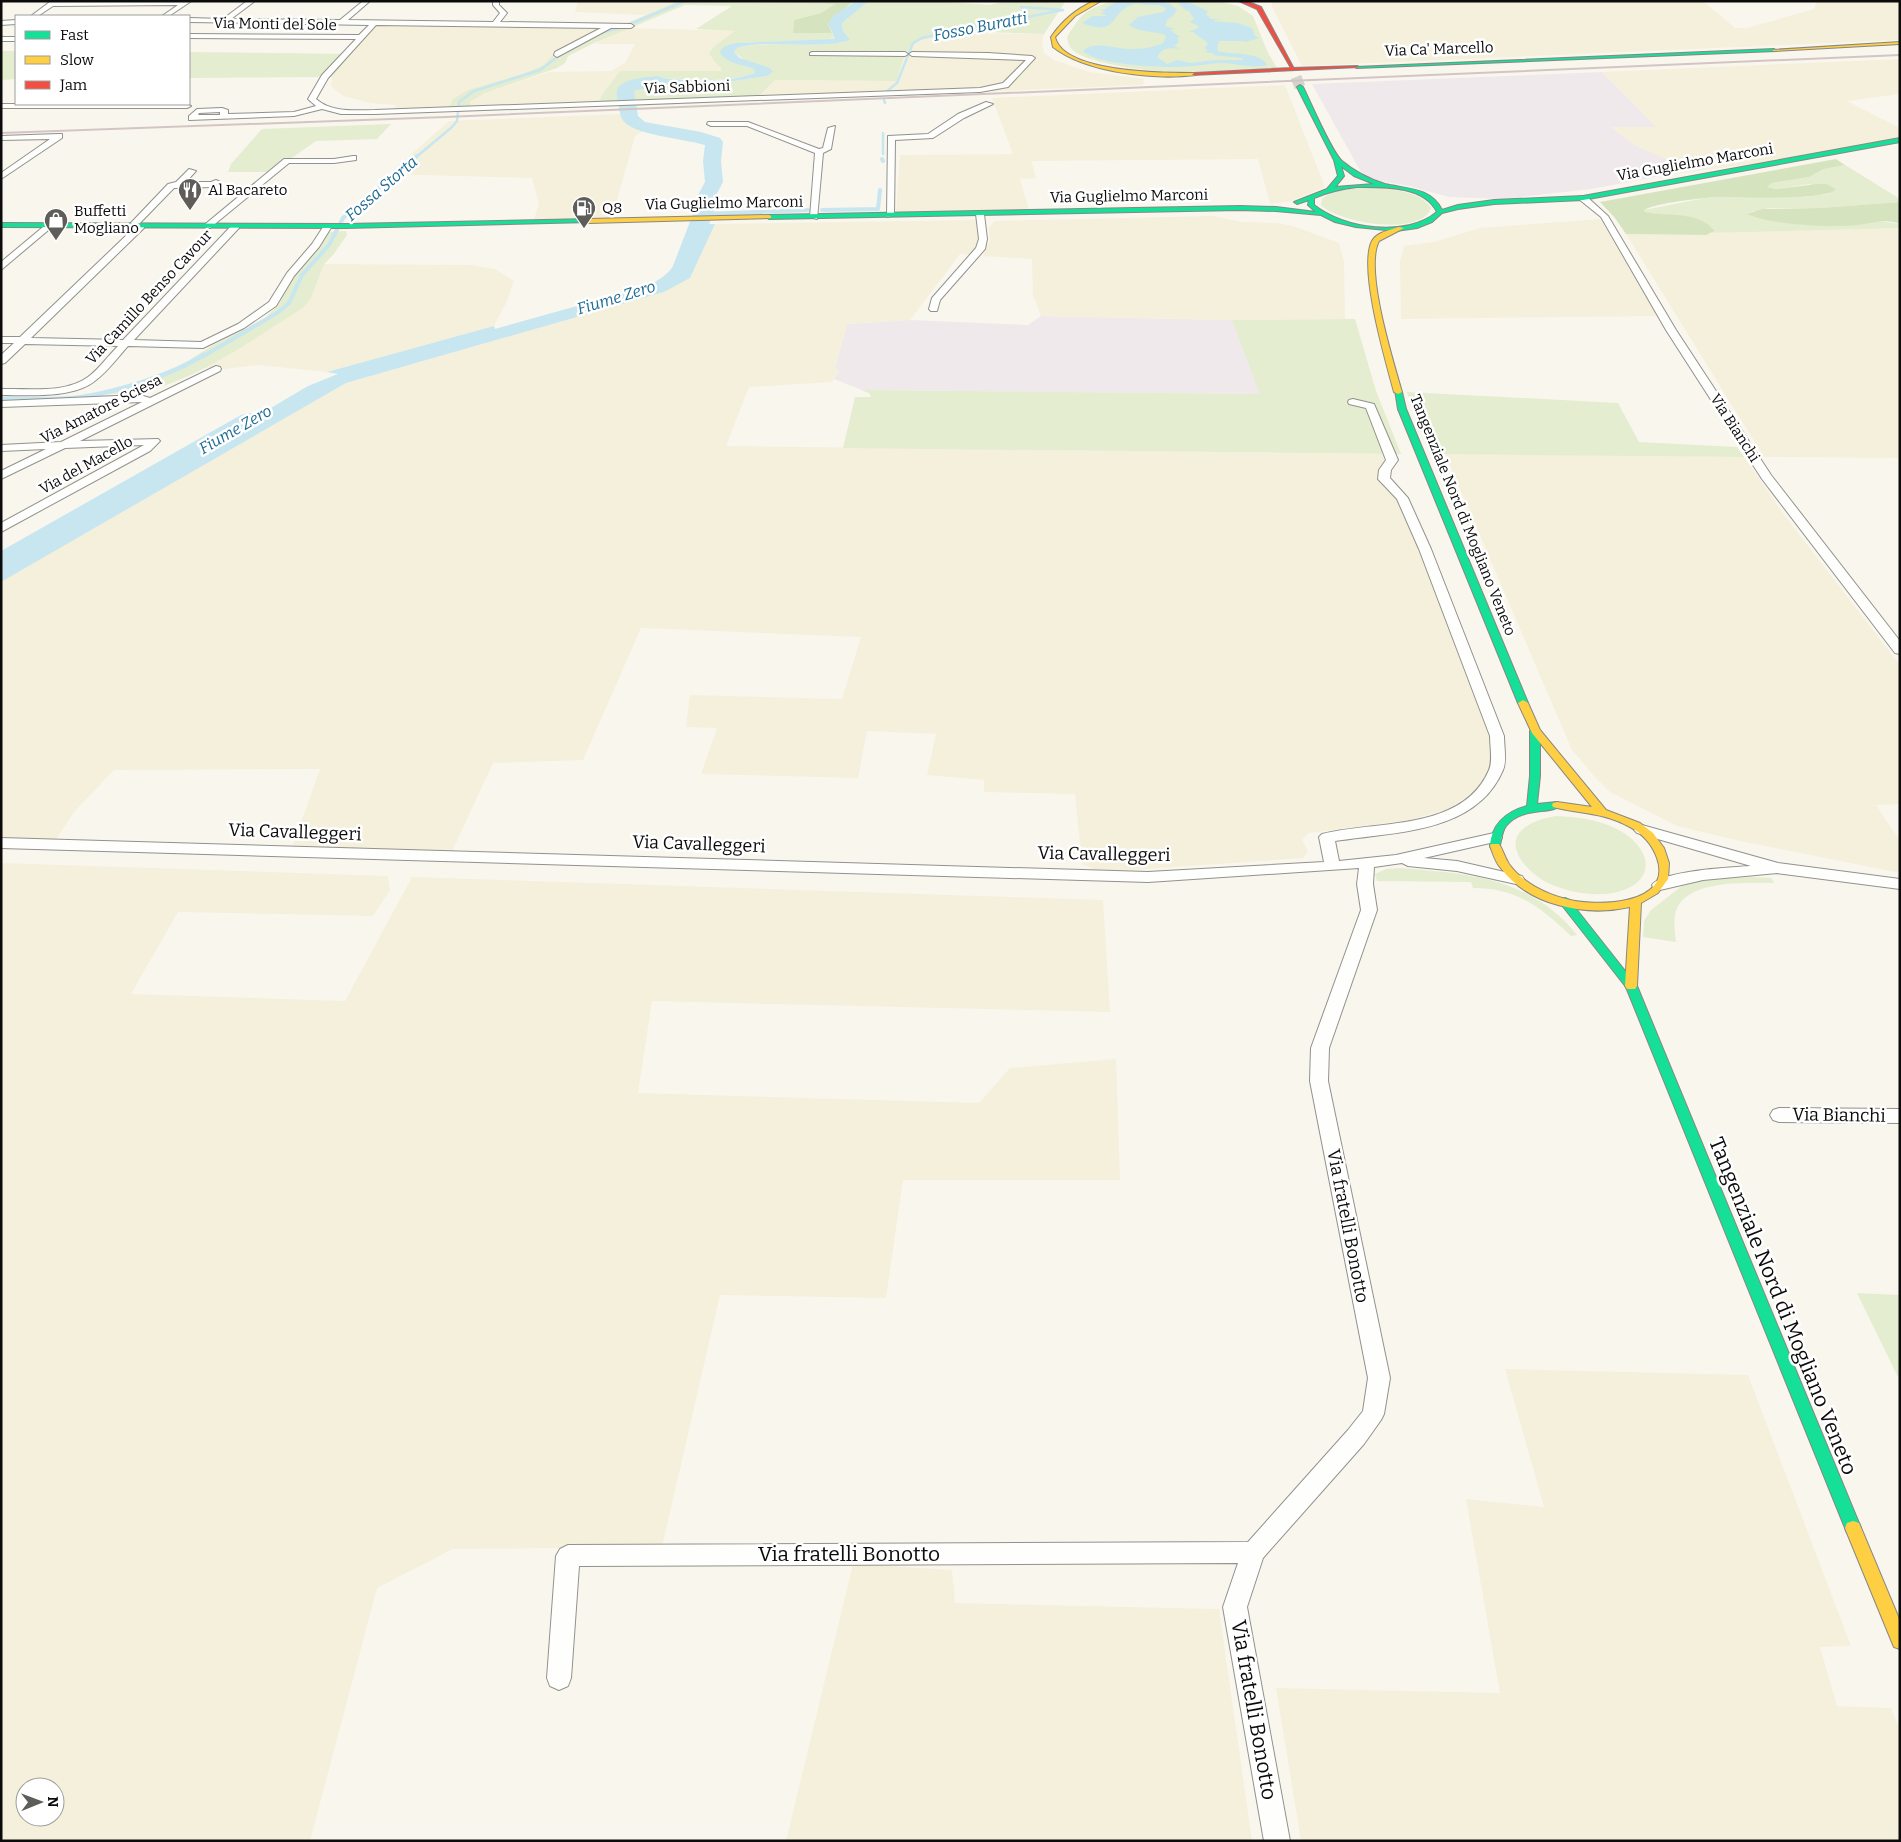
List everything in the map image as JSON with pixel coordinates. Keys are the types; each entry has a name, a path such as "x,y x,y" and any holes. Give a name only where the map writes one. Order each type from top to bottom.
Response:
{"main road":[{"name":"Via Ca' Marcello","path":"1099,1 1083,7 1068,18 1053,37 1055,46 1066,55 1091,64 1152,73 1208,73 1900,43"},
{"path":"1241,1 1260,5 1337,160 1341,176 1330,189"},
{"name":"Via Guglielmo Marconi","path":"1,225 346,226 1240,208 1276,209 1319,214 1342,223 1374,228 1401,228 1429,222 1436,218 1440,212 1458,207 1494,202 1583,198 1900,140"},
{"path":"1337,160 1356,175 1389,187"},
{"name":"Via Guglielmo Marconi","path":"1240,208 1284,204 1313,198 1330,189 1361,185 1389,187 1424,196 1494,202"},
{"path":"1424,196 1436,202 1440,212"},
{"path":"1313,198 1311,205 1319,214"},
{"path":"1342,223 1363,234 1372,248 1378,238 1401,228"},
{"name":"Tangenziale Nord di Mogliano Veneto","path":"1372,248 1372,268 1383,333 1402,409 1535,731"},
{"path":"1532,807 1536,776 1535,731"},
{"path":"1535,731 1602,812"},
{"path":"1557,805 1580,806 1602,812 1637,828 1650,838 1662,856 1664,874 1660,885 1650,894 1636,902 1602,907 1564,902 1530,888 1516,879 1502,866 1495,852 1494,838 1500,824 1515,813 1532,807 1557,805"},
{"path":"1564,902 1631,986"},
{"path":"1631,986 1636,902"},
{"name":"Tangenziale Nord di Mogliano Veneto","path":"1631,986 1900,1641"}],"street":[{"path":"225,20 252,1"},
{"path":"342,22 367,1"},
{"path":"494,24 504,13 496,5 496,1"},
{"path":"36,15 54,3 187,2"},
{"path":"166,15 187,2"},
{"path":"399,23 404,16"},
{"path":"190,20 631,26"},
{"name":"Via Monti del Sole","path":"190,24 197,20"},
{"path":"1,23 15,22"},
{"path":"323,107 318,106 312,99 325,77 374,23"},
{"path":"561,55 557,53 610,26"},
{"name":"Via Monti del Sole","path":"190,36 361,38"},
{"path":"1,39 15,39"},
{"name":"Via Sabbioni","path":"323,107 367,112 980,90 1005,85 1032,58 988,55 812,54"},
{"path":"890,215 891,138 930,136 961,116 990,104"},
{"path":"1,106 187,106"},
{"path":"223,116 294,114 323,107"},
{"path":"711,124 748,124 819,152 827,149 832,128"},
{"path":"1,138 59,136 1,177"},
{"path":"814,217 819,152"},
{"path":"208,226 287,161 334,161 353,158"},
{"path":"179,184 192,171"},
{"path":"1,361 137,226 171,186 179,184 212,185 216,182"},
{"name":"Via Bianchi","path":"1583,198 1604,216 1671,330 1766,477 1900,650"},
{"path":"934,309 935,300 980,249 983,239 980,214"},
{"path":"1,267 49,225"},
{"name":"Via Camillo Benso Cavour","path":"1,392 63,390 81,385 92,379 236,226"},
{"path":"1,340 204,345 241,326 273,304 290,275 316,245 328,226"},
{"name":"Via Amatore Sciesa","path":"1,476 216,369"},
{"path":"1,404 140,398 150,401"},
{"path":"1334,866 1329,855 1327,837 1414,825 1456,813 1479,797 1496,769 1497,736 1425,549 1402,498 1384,478 1385,470 1392,460 1388,448 1370,406 1354,402"},
{"name":"Via del Macello","path":"1,528 146,449 154,441 62,446"},
{"path":"1,448 62,446"},
{"path":"1637,828 1670,840 1743,857 1777,868 1900,884"},
{"path":"1396,860 1494,838"},
{"name":"Via Cavalleggeri","path":"1,843 1148,877 1334,866 1396,860"},
{"path":"1396,860 1457,866 1516,879"},
{"name":"Via fratelli Bonotto","path":"1277,1841 1235,1607 1253,1552 1373,1414 1379,1378 1319,1081 1320,1048 1370,910 1365,884 1367,863"},
{"path":"1660,885 1681,877 1777,868"},
{"name":"Via Bianchi","path":"1779,1115 1900,1116"},
{"name":"Via fratelli Bonotto","path":"559,1678 568,1556 1253,1552"}],"shaded area":[{"path":"578,1 677,1 644,15 575,12"},
{"path":"1274,1 1703,1 1735,28 1747,28 1814,9 1817,1 1900,1 1900,40 1302,66 1271,5"},
{"path":"373,23 604,29 554,56 544,65 449,108 396,110 395,105 370,103 343,96 331,86 332,77"},
{"path":"632,28 736,31 726,39 714,61 721,68 721,71 620,71 601,96 599,104 471,109 469,103 485,93 549,72 611,71 625,63 635,44 595,44 623,30"},
{"path":"948,33 1044,34 1042,43 1044,53 1054,60 1089,72 1144,79 1143,85 759,101 761,94 775,80 897,81 905,54 914,44 924,39"},
{"path":"1900,59 1900,94 1847,101 1900,128 1900,138 1782,160 1674,174 1692,170 1636,146 1611,127 1656,127 1602,72"},
{"path":"1602,72 1657,127 1612,128 1636,146 1693,170 1591,189 1502,199 1449,197 1409,186 1376,180 1362,174 1312,84"},
{"path":"1285,85 1325,187 1291,201 1270,204 1258,159 1031,161 1036,178 1020,179 1029,210 896,214 900,155 1013,154 992,98"},
{"path":"621,114 623,119 633,127 643,131 635,136 612,218 534,219 539,204 532,178 389,174 449,121"},
{"path":"1213,216 1242,222 1277,223 1293,226 1339,243 1344,262 1345,319 1232,320 1041,316 1033,295 1032,259 983,256 990,241 989,228 994,221"},
{"path":"1600,219 1658,316 1401,319 1400,261 1404,246 1434,242 1480,228"},
{"path":"977,220 980,244 973,255 960,254 910,320 847,324 835,368 839,372 832,382 749,387 726,446 1384,454 1381,470 1401,501 1490,740 1489,772 1476,790 1449,809 1409,820 1308,833 1302,840 1308,851 1303,858 1101,872 1082,864 1075,794 984,792 984,780 927,775 936,734 867,731 858,778 701,774 717,728 686,727 690,695 842,699 861,637 641,628 583,760 493,763 448,860 290,854 320,769 114,770 74,812 51,847 1,845 1,582 346,383 664,292 690,278 715,224"},
{"path":"1900,228 1900,458 1764,457 1626,234 1698,235 1712,233"},
{"path":"324,264 471,265 495,269 514,281 506,303 494,326 327,372 258,365 225,369 206,368 303,308 311,298"},
{"path":"1041,316 1232,320 1261,394 862,390 834,379 839,372 835,368 847,324 910,320 1028,325"},
{"path":"1445,454 1744,457 1785,516 1900,665 1900,804 1876,805 1900,841 1900,873 1740,841 1677,826 1610,792 1572,750"},
{"path":"1,863 388,876 390,890 373,916 178,912 131,994 345,1001 412,877 1103,900 1110,1012 652,1001 638,1093 979,1103 1010,1068 1116,1059 1120,1180 903,1180 886,1298 720,1295 662,1547 453,1549 377,1588 310,1841 1,1841"},
{"path":"1505,1369 1748,1375 1851,1646 1820,1647 1837,1706 1891,1708 1900,1730 1900,1841 1301,1841 1276,1688 1500,1693 1466,1499 1544,1507"},
{"path":"853,1564 952,1570 955,1603 1219,1609 1252,1841 786,1841"}],"green space":[{"path":"677,1 836,4 821,13 794,20 793,33 832,33 835,38 736,43 722,56 731,62 755,69 755,73 722,80 671,78 637,81 621,86 619,103 599,104 601,96 620,71 721,71 721,68 709,53 735,31 696,29 732,6 685,5 592,44 568,56 565,63 557,68 485,93 470,102 471,109 449,108 453,99 468,90 523,74 544,65 554,54"},
{"path":"703,1 856,1 828,24 832,33 793,33 794,20 821,13 835,4"},
{"path":"869,1 931,1 990,5 1005,1 1069,1 1065,2 1044,34 977,32 926,38 915,44 908,51 903,60 897,81 775,80 761,94 759,101 635,106 632,96 636,87 654,83 708,85 767,76 734,52 737,48 764,44 823,45 849,40 843,31 842,23"},
{"path":"1114,1 1216,1 1238,6 1253,16 1268,53 1277,68 1189,72 1145,70 1086,58 1072,49 1067,37 1081,17 1090,10"},
{"path":"1,51 15,51 15,79 1,80"},
{"path":"190,52 351,54 332,77 190,78"},
{"path":"391,124 377,139 316,141 272,172 228,172 231,164 262,129"},
{"path":"1836,159 1845,165 1824,169 1809,177 1772,183 1767,187 1775,189 1826,184 1836,189 1829,193 1796,197 1704,198 1665,204 1644,210 1645,212 1691,217 1700,220 1708,224 1715,231 1706,235 1626,234 1615,218 1600,202"},
{"path":"1845,165 1900,199 1900,202 1821,208 1769,208 1751,212 1752,216 1805,225 1859,225 1869,222 1886,222 1900,224 1900,228 1712,233 1715,231 1706,224 1690,217 1655,214 1645,212 1644,210 1705,198 1803,197 1830,194 1810,184 1775,189 1767,187 1772,183 1809,177 1824,169"},
{"path":"1372,187 1413,194 1426,202 1431,208 1424,217 1412,222 1396,225 1361,222 1344,217 1321,205 1322,199 1327,195 1346,190"},
{"path":"1900,202 1900,224 1884,221 1847,226 1801,225 1770,221 1747,214 1762,209 1821,208"},
{"path":"346,231 347,235 324,264 311,298 303,308 224,357 183,378 139,393 100,394 138,384 172,371 213,345 264,319 279,304 291,278 327,232"},
{"path":"1355,319 1376,391 1401,454 843,448 855,397 871,397 869,393 861,390 1260,394 1232,320"},
{"path":"1407,392 1618,403 1639,442 1737,447 1744,457 1430,454"},
{"path":"1556,816 1601,822 1629,837 1639,847 1645,857 1646,868 1642,877 1634,885 1621,891 1604,894 1568,890 1540,879 1520,858 1516,850 1516,841 1519,833 1527,826"},
{"path":"1397,868 1453,873 1473,876 1512,887 1547,906 1563,919 1577,935 1571,936 1538,908 1503,891 1473,888 1471,882 1377,881 1375,874 1386,869"},
{"path":"1771,878 1774,883 1734,883 1705,888 1692,893 1682,901 1675,914 1676,942 1643,937 1644,921 1651,910 1682,886 1709,879"},
{"path":"1857,1293 1900,1295 1900,1377 1898,1377"}],"water":[{"path":"856,1 869,1 842,23 843,31 850,40 823,44 764,44 737,48 734,52 740,58 770,68 773,72 767,76 708,85 654,83 636,87 632,96 635,106 621,107 617,92 622,85 631,81 669,79 715,81 755,73 754,69 736,64 723,57 720,53 722,48 726,46 736,43 835,38 828,24 833,16"},
{"path":"1161,1 1170,4 1177,10 1167,20 1165,26 1175,29 1170,30 1180,37 1177,38 1179,42 1174,46 1180,49 1166,49 1157,57 1167,64 1177,60 1190,63 1215,60 1244,60 1241,58 1212,55 1216,54 1205,52 1208,51 1205,48 1208,43 1193,32 1189,32 1200,27 1190,22 1194,19 1189,11 1185,10 1176,1 1190,3 1206,10 1208,12 1206,14 1211,19 1221,19 1211,21 1237,23 1252,28 1255,36 1259,38 1245,42 1219,41 1218,51 1252,55 1258,57 1267,65 1255,66 1220,63 1183,67 1143,66 1101,59 1090,56 1083,51 1093,46 1138,49 1163,43 1166,37 1164,34 1139,30 1129,25 1138,17 1164,12 1166,8 1159,5 1131,5 1124,9 1108,26 1094,27 1082,23 1093,16 1107,16 1101,13 1105,11 1100,10 1106,9 1117,2"},
{"path":"692,224 715,224 690,278 664,292 346,383 1,582 1,563 138,487 308,386 338,374 327,372 494,326 495,329 645,287 665,275 671,269 680,254"}],"waterway":[{"name":"Fossa Storta","path":"597,34 623,27 685,1"},
{"name":"Fosso Buratti","path":"886,92 897,83 913,43 922,38 1063,10 1021,7"},
{"name":"Fossa Storta","path":"415,158 452,127 457,121 459,102 474,91 540,70 564,52"},
{"name":"Fiume Zero","path":"657,81 636,84 627,88 625,93 630,118 640,126 695,136 714,142 712,161 714,182 707,195 703,214 681,271"},
{"name":"Fosso Buratti","path":"883,133 883,154"},
{"name":"Fossa Storta","path":"202,357 277,313 289,303 302,275 329,245 343,218 417,156"},
{"name":"Fosso Buratti","path":"822,210 878,209 880,190"},
{"name":"Fosso Buratti","path":"703,214 808,210"},
{"name":"Fossa Storta","path":"1,399 62,399 97,394 161,375 204,355"},
{"name":"Fiume Zero","path":"1,563 250,420"}],"tunnel":[{"path":"1296,77 1300,87"}],"railway":[{"path":"1,133 446,117 1900,55"}],"traffic: fast":[{"path":"1357,67 1774,50"},
{"path":"1300,87 1337,160 1341,176 1330,189"},
{"path":"1312,199 1311,205 1322,214 1337,221 1356,226 1396,229 1430,221 1440,212 1458,207 1494,202 1583,198 1900,140"},
{"path":"1337,160 1356,175 1389,187"},
{"path":"1297,202 1329,190 1344,187 1386,186 1425,195 1435,203 1440,212"},
{"path":"769,217 1240,208 1276,209 1319,214"},
{"path":"1,225 346,226 589,221"},
{"path":"1398,392 1402,409 1523,703"},
{"path":"1532,807 1535,776 1535,731"},
{"path":"1495,846 1496,835 1507,819 1536,807 1557,805"},
{"path":"1565,902 1631,986 1853,1528"}],"traffic: slow":[{"path":"1099,1 1085,7 1062,25 1053,37 1055,46 1071,57 1097,66 1131,72 1194,74"},
{"path":"1774,50 1900,43"},
{"path":"589,221 769,217"},
{"path":"1398,392 1379,315 1372,271 1372,253 1377,239 1386,233 1401,228"},
{"path":"1523,703 1535,731 1602,812"},
{"path":"1495,846 1504,865 1520,881 1540,894 1564,903 1589,907 1614,907 1636,902 1657,888 1664,875 1664,863 1658,848 1649,835 1621,818 1588,809 1557,805"},
{"path":"1631,986 1636,901"},
{"path":"1853,1528 1900,1641"}],"traffic: jam":[{"path":"1241,1 1259,8 1291,67"},
{"path":"1194,74 1357,67"}],"place":[{"name":"Al Bacareto","path":"190,211"},
{"name":"Q8","path":"584,229"},
{"name":"Buffetti Mogliano","path":"56,241"}]}
